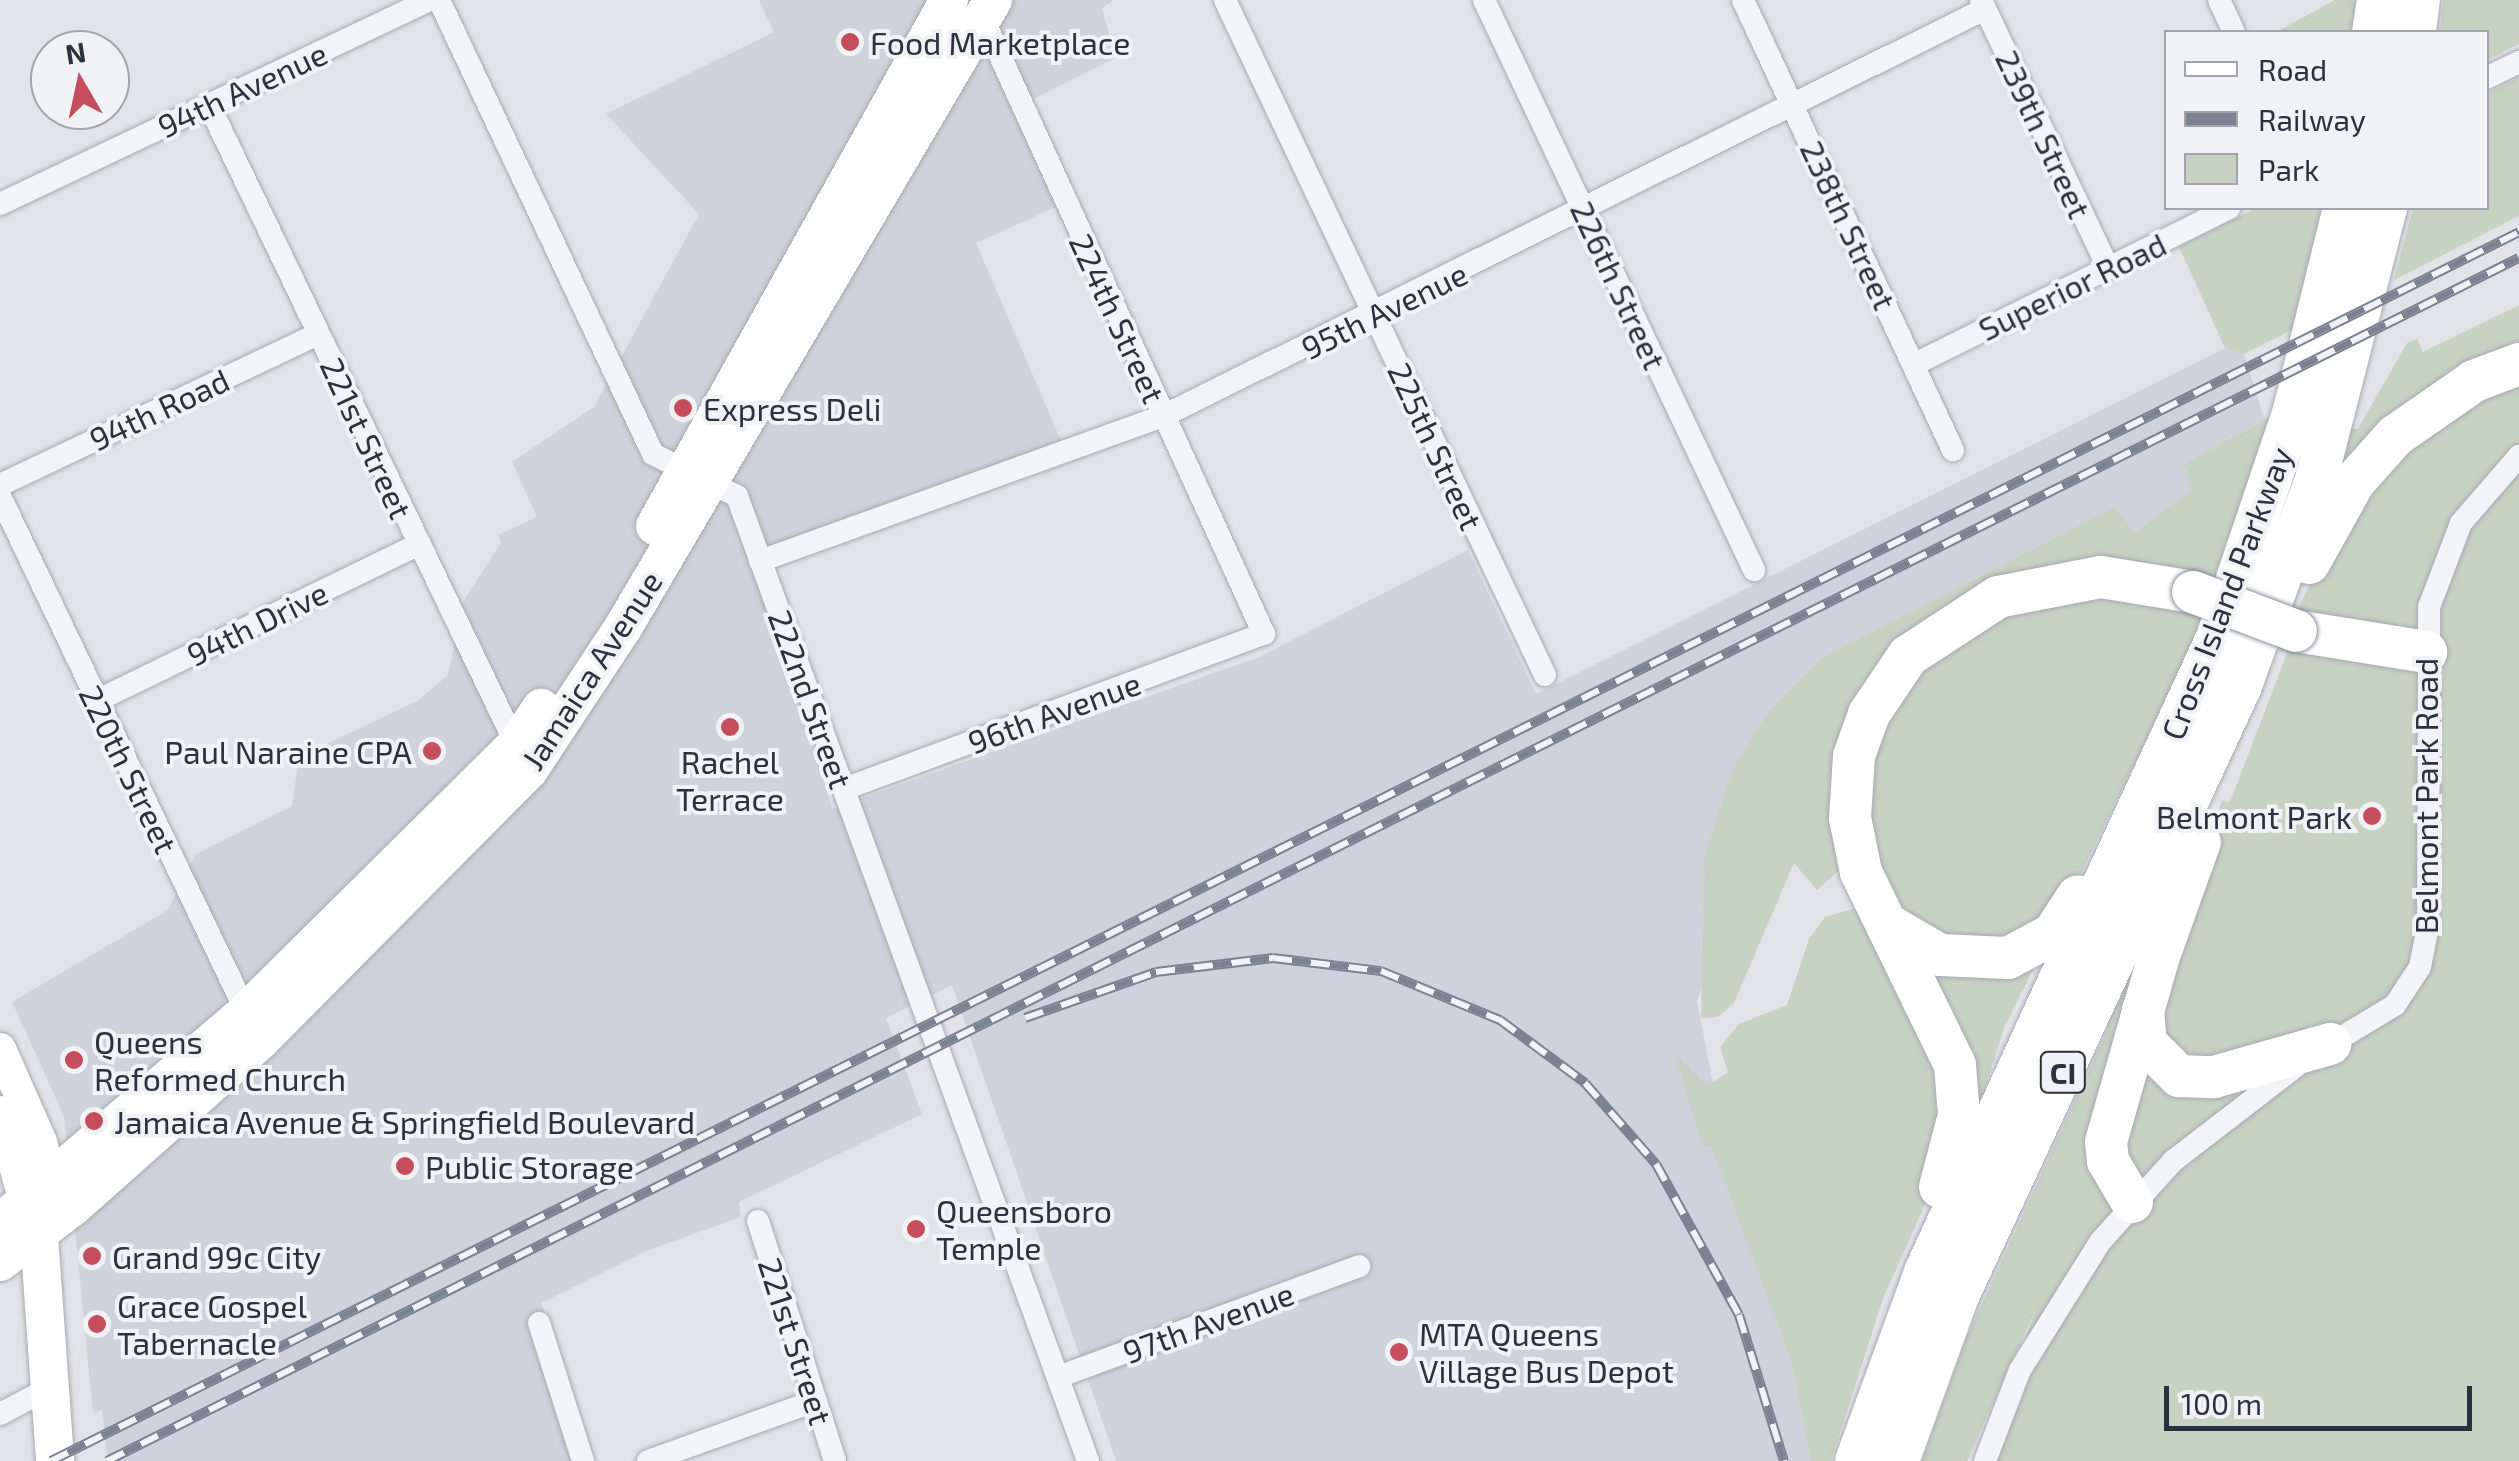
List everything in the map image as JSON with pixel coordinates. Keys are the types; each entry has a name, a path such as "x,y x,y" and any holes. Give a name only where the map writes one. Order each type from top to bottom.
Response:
{"highway":[{"path":"2373,30 2378,0"},
{"path":"2415,30 2419,0"},
{"name":"Cross Island Parkway","path":"1856,1461 1902,1327 2202,674 2258,521 2313,342 2344,210"},
{"name":"Cross Island Parkway","path":"1898,1461 1958,1296 2240,688 2283,617 2386,210"},
{"path":"2283,617 2354,482 2395,436 2474,382 2519,364"},
{"path":"1902,1327 1952,1152 1960,1096 1950,1049 1862,872 1849,796 1869,714 1908,656 1972,610 2048,582 2127,578 2426,652"},
{"path":"2132,1202 2108,1161 2106,1142 2143,1010 2228,771 2240,688"},
{"path":"1890,926 1958,960 2022,954 2053,934 2088,876 2132,824"},
{"path":"2143,1010 2151,1050 2168,1070 2191,1078 2238,1072 2330,1044"}],"main road":[{"name":"Jamaica Avenue","path":"697,476 949,0"},
{"name":"Jamaica Avenue","path":"28,1213 253,1026 523,757 983,6"},
{"name":"Jamaica Avenue","path":"0,1262 28,1213 253,1026"},
{"path":"0,1049 24,1094 28,1213 55,1461"},
{"path":"0,1112 28,1213"}],"street":[{"name":"94th Avenue","path":"0,204 430,0"},
{"name":"222nd Street","path":"439,0 653,454 737,496 1088,1461"},
{"name":"225th Street","path":"1225,0 1545,675"},
{"name":"226th Street","path":"1484,0 1754,570"},
{"name":"238th Street","path":"1743,0 1953,451"},
{"path":"2219,0 2233,30"},
{"name":"95th Avenue","path":"760,561 1163,416 1584,211 1983,4"},
{"name":"239th Street","path":"1983,4 2108,268"},
{"name":"224th Street","path":"983,6 1163,416 1264,634"},
{"path":"2489,77 2519,62"},
{"name":"221st Street","path":"209,105 417,545 523,757"},
{"name":"Superior Road","path":"1915,364 2225,210"},
{"name":"94th Road","path":"0,485 318,334"},
{"name":"Belmont Park Road","path":"1985,1461 2020,1370 2055,1306 2132,1202 2223,1117 2330,1044 2395,1006 2424,952 2426,652 2432,594 2451,542 2475,503 2519,456"},
{"name":"220th Street","path":"0,496 253,1026"},
{"name":"94th Drive","path":"96,701 417,545"},
{"name":"96th Avenue","path":"844,789 1264,634"},
{"name":"221st Street","path":"758,1221 834,1461"},
{"name":"97th Avenue","path":"1058,1377 1359,1266"},
{"path":"539,1323 583,1461"},
{"path":"0,1414 50,1388"},
{"path":"648,1461 815,1401"}],"shaded area":[{"path":"759,0 1114,0 1102,8 1115,58 1026,103 1065,203 976,243 1066,452 761,561 832,809 1259,657 1468,550 1536,694 2225,348 2244,354 2264,419 2183,466 2194,489 2133,532 2114,507 1825,656 1697,1001 1723,1136 1762,1281 1791,1360 1811,1461 1116,1461 952,985 886,1018 922,1114 739,1202 741,1217 649,1250 541,1303 592,1461 108,1461 102,1410 93,1413 64,1116 12,1002 168,910 196,854 292,806 299,757 417,701 448,675 464,600 501,543 498,535 537,517 512,462 594,407 699,214 606,114 774,32"}],"green space":[{"path":"2335,0 2355,0 2353,30 2280,30"},
{"path":"2443,0 2519,0 2519,44 2489,59 2489,30 2440,30"},
{"path":"2519,77 2519,216 2394,280 2412,210 2489,210 2489,92"},
{"path":"2252,210 2328,210 2300,326 2244,354 2225,348 2179,247"},
{"name":"Belmont Park","path":"2519,305 2519,1461 1983,1461 2035,1311 1967,1461 1922,1461 1966,1339 2107,1031 2112,1006 2130,971 2139,980 2186,916 2222,801 2230,802 2301,617 2295,614 2323,559 2330,495 2349,429 2358,429 2407,343 2417,338 2423,352"},
{"path":"2276,413 2208,612 2070,896 2047,927 2018,945 1985,952 1945,944 1905,919 1877,876 1864,820 1866,768 1878,726 1902,682 1963,630 2028,600 2098,588 2164,595 2197,608 2209,579 2174,567 2171,572 2090,563 2018,576 1944,610 1884,668 1849,735 1839,810 1844,866 1817,890 1794,863 1734,1003 1718,1017 1701,1018 1705,855 1732,771 1768,713 1825,656 2114,507 2134,532 2193,489 2183,465"},
{"path":"1863,906 1946,1066 1944,1162 1883,1299 1831,1461 1811,1461 1791,1360 1711,1145 1703,1147 1675,1055 1707,1086 1728,1072 1720,1047 1739,1024 1787,1005 1809,939 1825,917"},
{"path":"1922,961 2029,963 2033,970 2004,1028 1971,1133"}],"railway":[{"path":"51,1461 2519,232"},
{"path":"107,1461 2519,258"},
{"path":"1025,1018 1156,972 1273,958 1381,971 1500,1020 1585,1083 1656,1164 1739,1315 1784,1461"}],"place":[{"name":"Food Marketplace","path":"850,42"},
{"name":"Express Deli","path":"683,408"},
{"name":"Rachel Terrace","path":"730,727"},
{"name":"Paul Naraine CPA","path":"432,751"},
{"name":"Belmont Park","path":"2372,816"},
{"name":"Queens Reformed Church","path":"74,1060"},
{"name":"Jamaica Avenue & Springfield Boulevard","path":"94,1121"},
{"name":"Public Storage","path":"405,1166"},
{"name":"Queensboro Temple","path":"916,1229"},
{"name":"Grand 99c City","path":"92,1256"},
{"name":"Grace Gospel Tabernacle","path":"97,1324"},
{"name":"MTA Queens Village Bus Depot","path":"1399,1352"}]}
